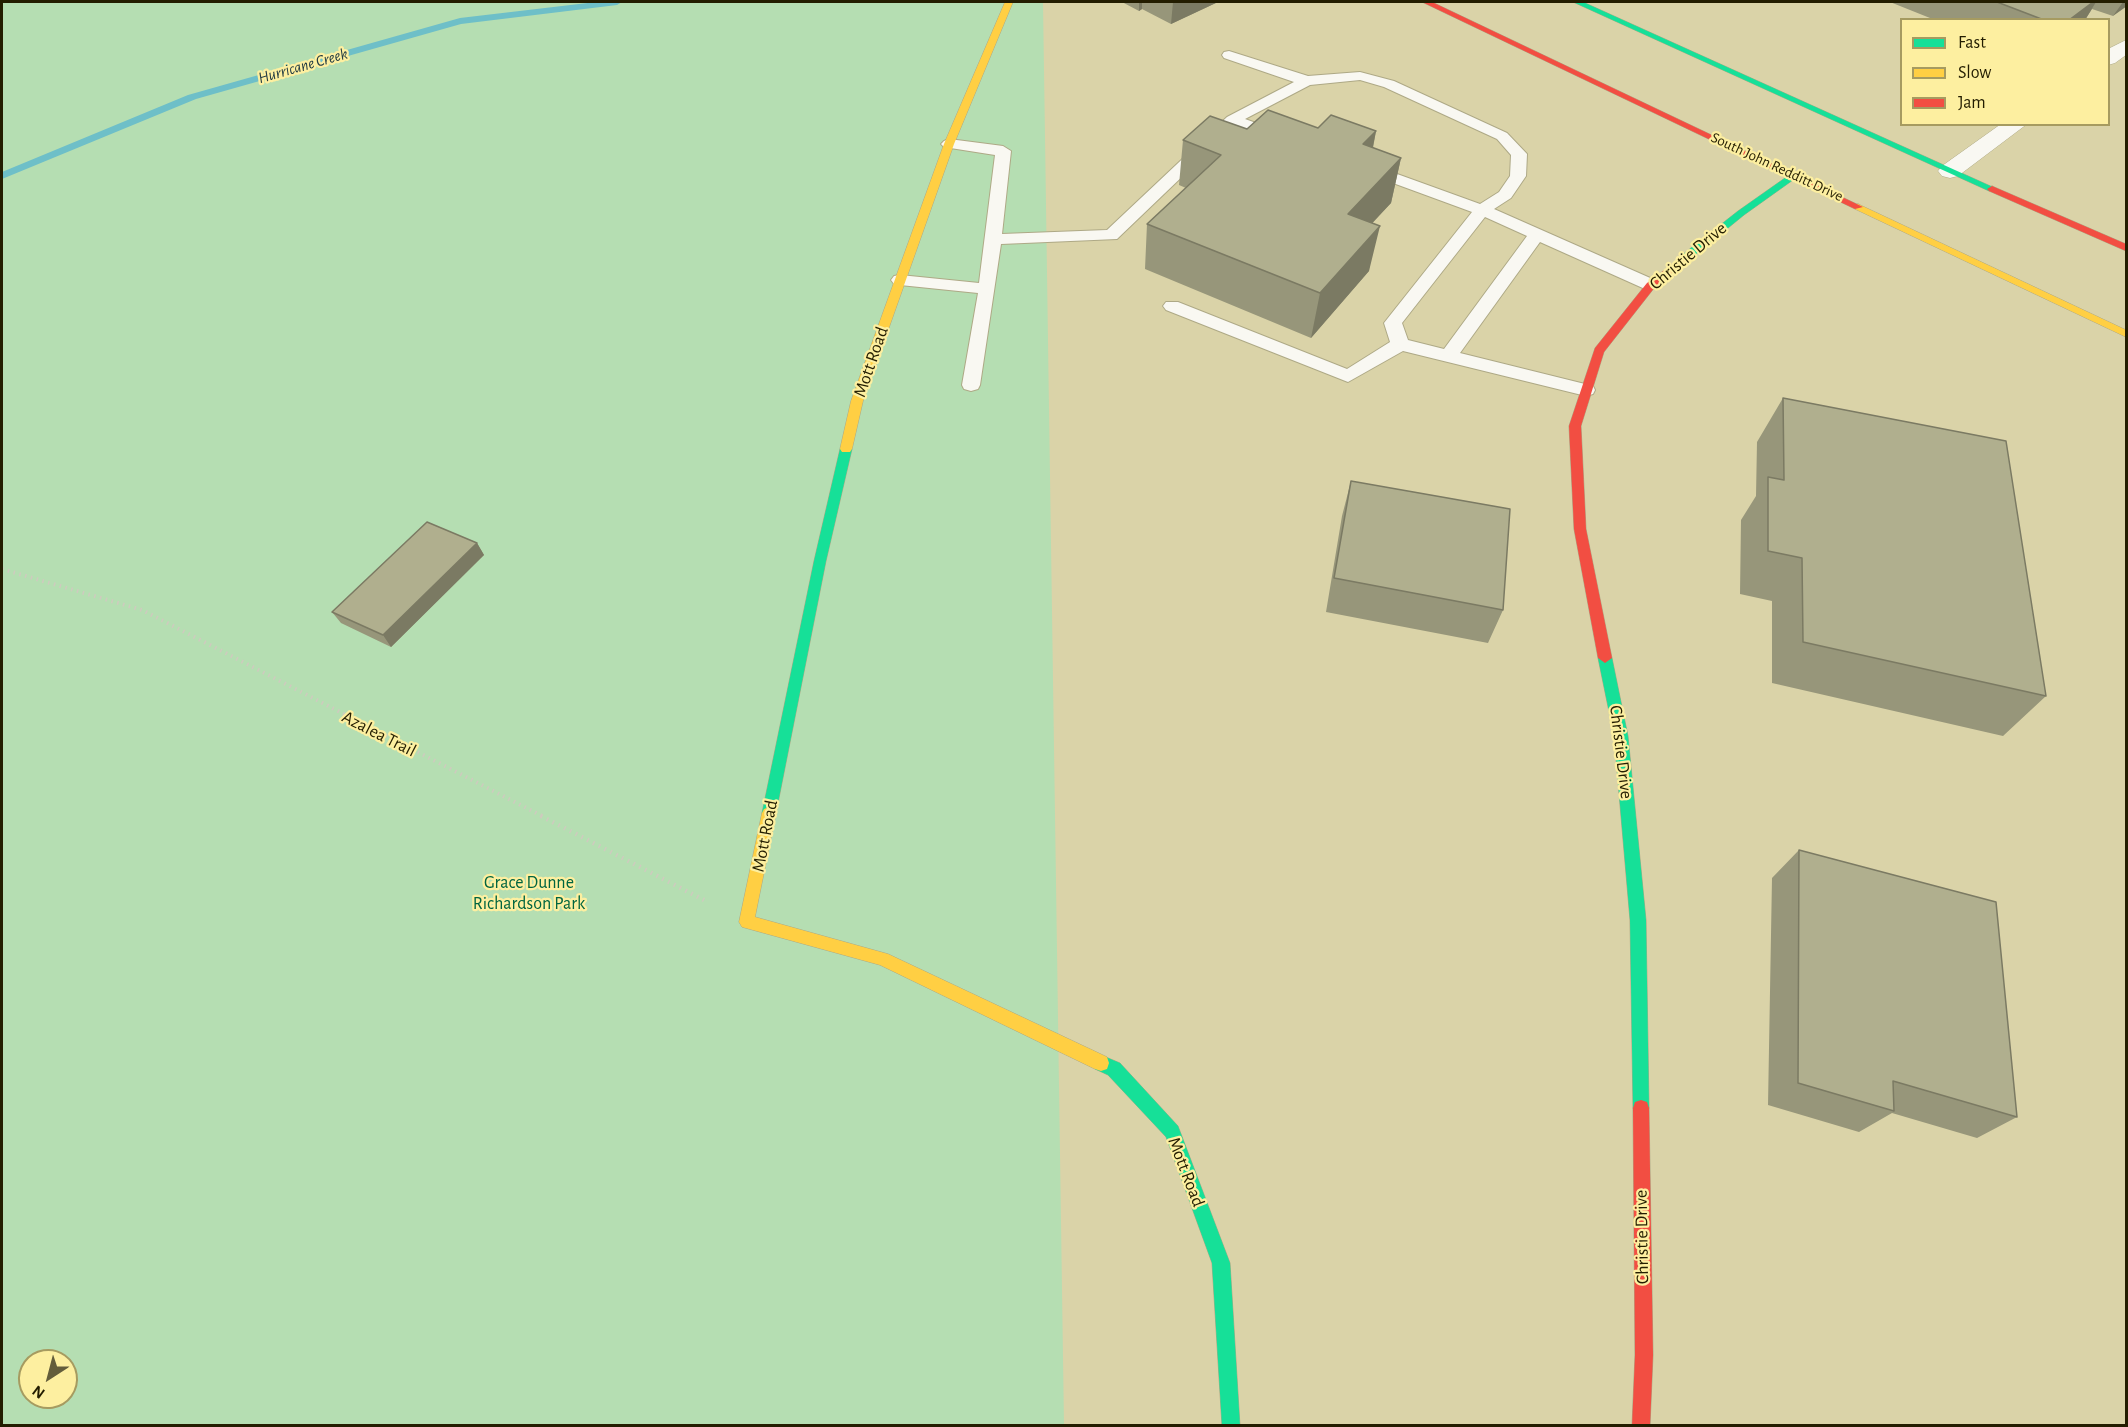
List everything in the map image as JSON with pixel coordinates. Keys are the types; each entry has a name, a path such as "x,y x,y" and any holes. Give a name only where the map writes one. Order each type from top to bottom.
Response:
{"main road":[{"name":"Mott Road","path":"1009,2 949,144 857,401 820,561 747,922 883,959 1114,1069 1172,1132 1221,1263 1231,1425"},
{"name":"South John Redditt Drive","path":"1426,2 2127,334"},
{"path":"1577,2 1950,171 2127,248"},
{"name":"Christie Drive","path":"1641,1425 1644,1355 1638,921 1621,736 1580,529 1575,426 1599,351 1651,285 1741,213 1795,175"}],"street":[{"path":"2110,58 2127,46"},
{"path":"1950,171 2013,126"}],"lane":[{"path":"1229,55 1307,81"},
{"path":"994,239 1111,235 1232,120 1307,81 1360,76 1389,84 1502,136 1519,154 1518,176 1505,195 1482,210 1393,323 1400,344"},
{"path":"1232,120 1292,141"},
{"path":"1251,147 1266,132"},
{"path":"949,144 1003,151 987,290 971,384"},
{"path":"1357,165 1482,210 1651,285"},
{"path":"1379,191 1402,181"},
{"path":"1142,206 1165,206"},
{"path":"1449,356 1537,235"},
{"path":"900,280 987,290"},
{"path":"1172,306 1347,376 1400,344 1586,390"}],"path":[{"name":"Azalea Trail","path":"2,569 142,610 747,922"}],"green space":[{"name":"Grace Dunne Richardson Park","path":"2,2 1043,2 1064,1425 2,1426"}],"building":[{"path":"1997,2 2093,2 2072,18 2039,18"},
{"path":"1268,110 1318,128 1331,115 1376,131 1363,144 1401,158 1348,214 1380,226 1320,293 1147,224 1221,155 1183,140 1210,116 1247,129"},
{"path":"1783,398 2006,441 2046,696 1803,642 1802,558 1768,551 1768,477 1784,480"},
{"path":"1351,481 1510,509 1503,610 1334,578"},
{"path":"427,522 477,543 383,635 332,612"},
{"path":"1799,850 1996,902 2017,1117 1893,1081 1894,1111 1798,1083"}],"waterway":[{"name":"Hurricane Creek","path":"2,176 192,97 460,21 617,2"}],"traffic: fast":[{"path":"1577,2 1992,189"},
{"path":"1686,257 1741,213 1795,175"},
{"path":"769,813 820,561 846,449"},
{"path":"1605,658 1621,736 1638,920 1641,1108"},
{"path":"1101,1063 1114,1069 1172,1132 1221,1263 1231,1426"}],"traffic: slow":[{"path":"846,449 857,401 949,144 1009,2"},
{"path":"1858,207 2126,334"},
{"path":"769,813 747,922 883,959 1101,1063"}],"traffic: jam":[{"path":"1426,2 1858,207"},
{"path":"1992,189 2126,248"},
{"path":"1605,658 1580,529 1575,426 1599,351 1651,285 1686,257"},
{"path":"1641,1108 1644,1355 1641,1426"}]}
